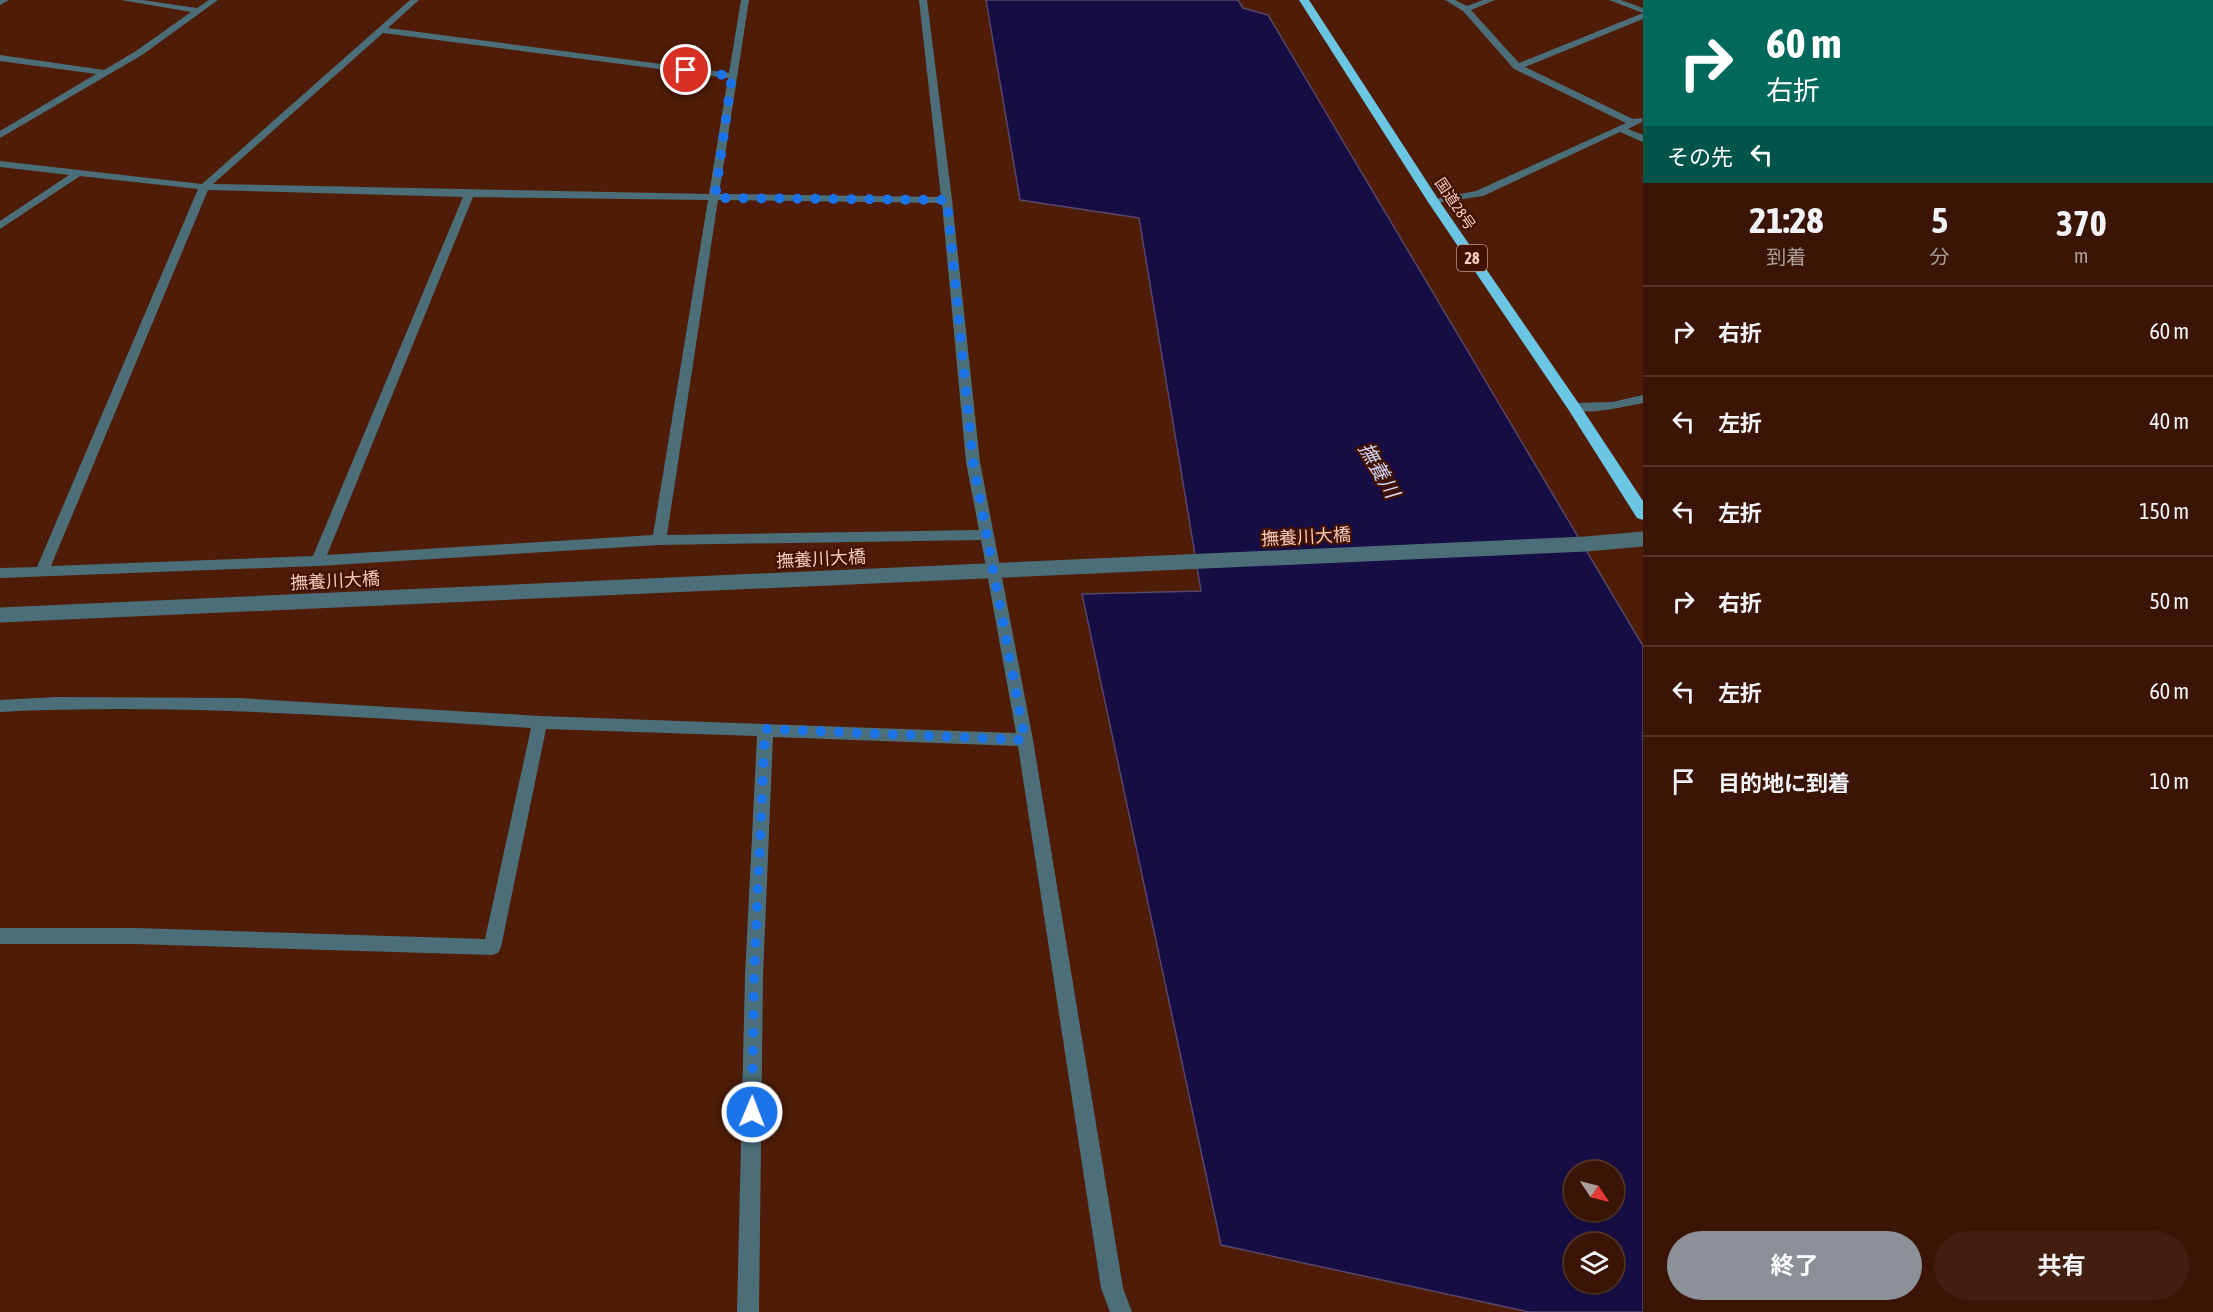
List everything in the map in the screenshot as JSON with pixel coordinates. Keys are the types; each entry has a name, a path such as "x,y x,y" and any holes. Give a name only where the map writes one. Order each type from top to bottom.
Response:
{"highway":[{"name":"国道28号","path":"1304,0 1434,202 1574,407 1643,514"}],"street":[{"path":"0,2 5,0"},
{"path":"125,0 200,11"},
{"path":"0,135 106,73 214,0"},
{"path":"42,571 204,187 415,0"},
{"path":"659,540 745,0"},
{"path":"923,0 947,200 973,462 1025,740 1112,1288 1121,1312"},
{"path":"1449,0 1466,9 1517,67 1638,121"},
{"path":"1466,9 1491,0"},
{"path":"1613,0 1643,11"},
{"path":"1517,67 1643,16"},
{"path":"382,30 732,76"},
{"path":"0,58 106,73"},
{"path":"1434,202 1479,194 1638,121"},
{"path":"1620,129 1643,139"},
{"path":"0,164 204,187 470,194 947,200"},
{"path":"0,226 78,173"},
{"path":"318,561 470,194"},
{"path":"1574,407 1612,406 1643,399"},
{"path":"0,573 318,561 659,540 987,535"},
{"name":"撫養川大橋","path":"0,615 1574,545 1643,539"},
{"path":"0,706 239,704 540,722 1025,740"},
{"path":"0,936 135,936 492,946 540,722"},
{"path":"748,1312 754,976 765,729"}],"water":[{"name":"撫養川","path":"986,0 1238,0 1243,8 1268,15 1643,646 1643,1312 1529,1312 1221,1245 1082,594 1201,591 1139,218 1020,200"}],"route":[{"path":"686,70 732,76 715,198 947,200 973,462 1025,740 765,729 754,976 752,1112"}]}
